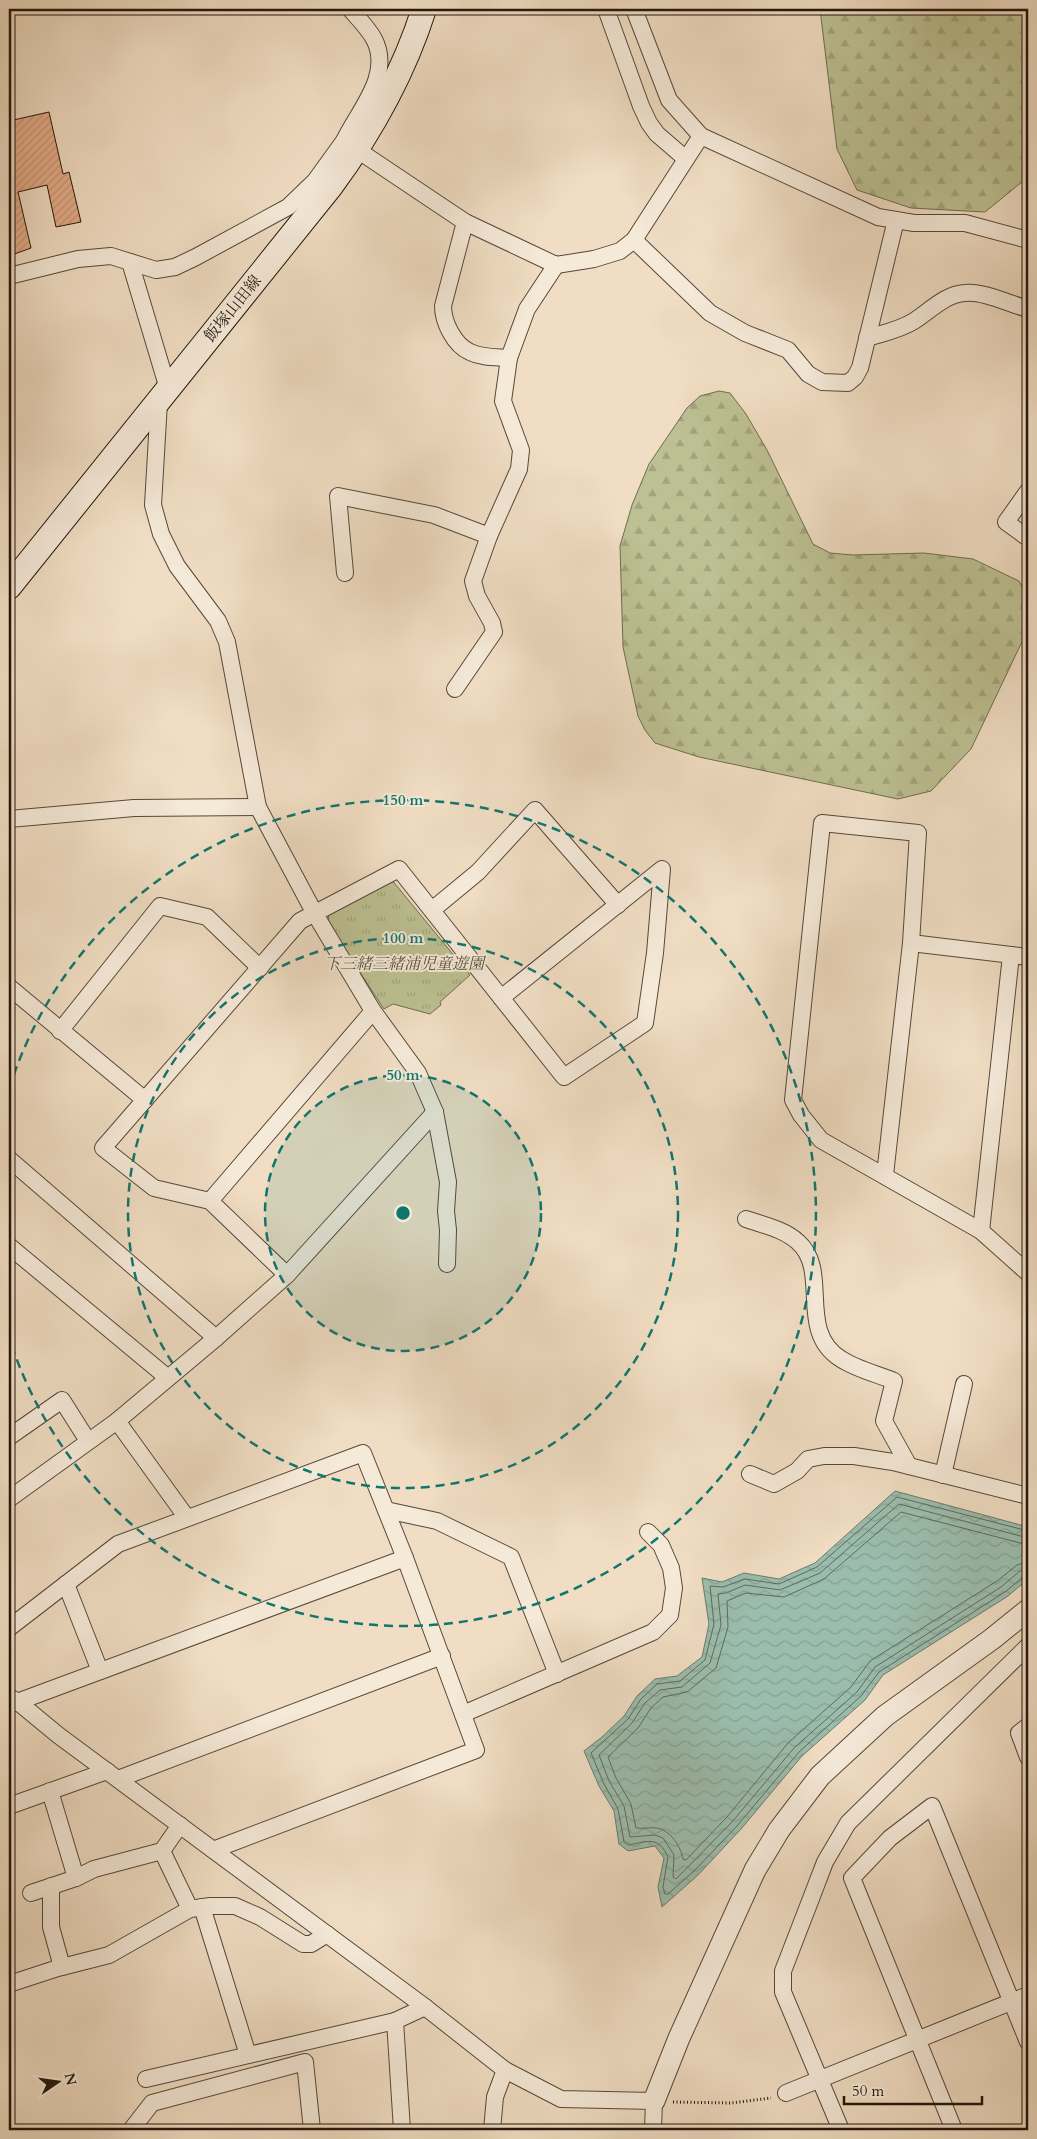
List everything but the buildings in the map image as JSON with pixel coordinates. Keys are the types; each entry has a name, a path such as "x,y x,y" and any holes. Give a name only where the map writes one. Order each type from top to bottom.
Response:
{"main road":[{"name":"飯塚山田線","path":"9,587 331,186 350,146 394,81 418,28 424,9"}],"street":[{"path":"9,276 78,258 111,256 156,270 175,267 288,207 350,146 376,81 380,61 374,40 350,9"},
{"path":"606,9 649,123 657,134 686,159"},
{"path":"634,9 670,100 701,136 878,217 914,223 966,223 1028,240"},
{"path":"350,146 465,222 556,265 594,259 620,251 634,240 701,136"},
{"path":"634,240 710,313 745,333 788,350 808,374 822,382 848,382 860,368 896,220"},
{"path":"465,222 443,306 443,314 457,341 468,351 480,356 509,358"},
{"path":"130,262 163,395 153,504 161,534 177,566 218,621 227,642 258,807 315,914 373,1011 418,1073 435,1112 448,1182 446,1211 448,1230 447,1264"},
{"path":"456,689 494,632 492,623 477,596 473,581 489,536 518,469 521,450 503,401 509,358 527,309 556,265"},
{"path":"867,338 897,330 913,322 951,296 964,293 977,293 1028,309"},
{"path":"1028,491 1006,522 1028,538"},
{"path":"345,573 338,496 434,515 489,536"},
{"path":"9,819 134,808 258,807"},
{"path":"432,910 478,872 535,810 618,905"},
{"path":"885,1175 911,942 918,833 822,824 793,1100 801,1115 821,1140 981,1231 1028,1273"},
{"path":"287,1274 210,1201 154,1188 103,1148 300,921 399,869 432,910 501,998 564,1077 645,1023 655,953 662,869 501,998"},
{"path":"60,1031 160,906 207,917 260,968"},
{"path":"911,942 1028,957"},
{"path":"981,1231 1011,955"},
{"path":"9,987 145,1100"},
{"path":"210,1201 373,1011"},
{"path":"9,1499 117,1421 216,1338 287,1274 435,1112"},
{"path":"10,1163 216,1338"},
{"path":"746,1220 778,1230 798,1242 809,1257 813,1269 815,1313 818,1330 827,1346 840,1359 894,1381 884,1421 909,1466"},
{"path":"9,1246 168,1378"},
{"path":"943,1475 964,1384"},
{"path":"9,1437 62,1400 88,1441"},
{"path":"117,1421 187,1518"},
{"path":"9,1628 118,1544 363,1453 405,1558 476,1750 213,1850"},
{"path":"750,1474 774,1484 797,1471 808,1459 824,1456 854,1456 909,1466 1028,1496"},
{"path":"386,1510 437,1521 512,1557 558,1674"},
{"path":"463,1714 653,1632 670,1615 674,1588 671,1568 661,1544 648,1532"},
{"path":"12,1701 100,1671 405,1558"},
{"path":"66,1584 100,1671"},
{"path":"653,2130 654,2101 680,2038 755,1870 778,1830 820,1776 885,1716 992,1639 1028,1610"},
{"path":"841,2130 821,2078 783,1992 783,1971 825,1862 848,1823 1028,1646"},
{"path":"9,1806 50,1791 112,1775 442,1656"},
{"path":"12,1701 425,2007 505,2070 561,2099 654,2101"},
{"path":"1028,1726 1019,1733 1028,1757"},
{"path":"50,1791 76,1878"},
{"path":"954,2130 852,1878 890,1838 932,1806 1028,2042"},
{"path":"31,1893 76,1878 94,1869 162,1851 180,1825"},
{"path":"162,1851 196,1908 248,2055"},
{"path":"51,1886 51,1927 62,1967"},
{"path":"9,1984 62,1967 109,1955 196,1908 235,1906 260,1918 303,1944 310,1944 327,1934"},
{"path":"786,2093 1028,1995"},
{"path":"146,2080 395,2021 425,2007"},
{"path":"395,2021 402,2130"},
{"path":"131,2130 152,2103 306,2062 312,2130"},
{"path":"492,2130 496,2097 505,2070"}],"path":[{"path":"654,2101 731,2104 762,2100 786,2093"}],"green space":[{"path":"820,9 1028,9 1028,177 985,212 911,208 857,190 837,149"},
{"path":"719,391 730,393 746,414 767,450 813,544 830,553 853,555 924,553 973,559 1019,581 1028,598 1028,629 971,749 931,791 898,799 699,757 655,743 645,730 638,716 623,647 620,546 632,505 649,464 687,408 700,396"},
{"name":"下三緒三緒浦児童遊園","path":"391,879 470,975 440,1002 441,1005 430,1014 393,1004 384,1009 328,924 329,912"}],"water":[{"path":"895,1491 1028,1527 1028,1579 1008,1596 883,1675 865,1700 802,1756 741,1829 698,1875 662,1907 658,1887 664,1858 655,1846 628,1851 619,1844 614,1811 599,1786 584,1751 624,1716 637,1696 655,1679 677,1676 702,1657 709,1624 702,1578 722,1582 744,1573 779,1579 815,1563"}]}
